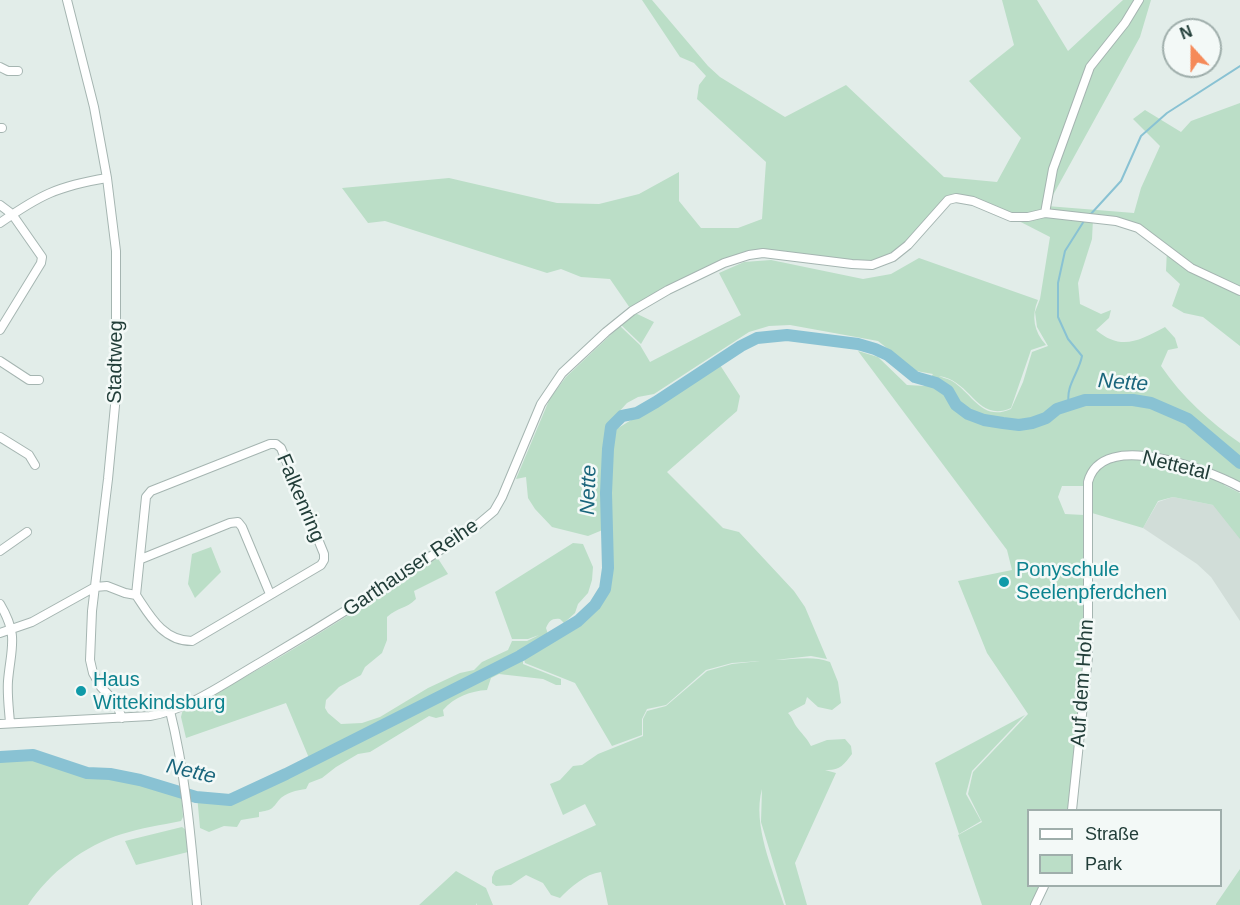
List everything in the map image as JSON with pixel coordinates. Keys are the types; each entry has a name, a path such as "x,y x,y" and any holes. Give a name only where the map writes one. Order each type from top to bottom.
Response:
{"street":[{"name":"Stadtweg","path":"67,0 94,107 116,251 116,395 95,587 90,660 93,673 101,687 116,703 122,718"},
{"path":"1045,213 1053,169 1090,67 1125,23 1139,0"},
{"path":"0,67 8,71 18,71"},
{"path":"0,223 51,191 72,184 106,178"},
{"name":"Garthauser Reihe","path":"170,711 216,689 341,615 489,516 502,497 541,404 571,364 623,317 698,275 749,255 776,253 860,265 883,262 908,245 948,200 956,198 973,201 1011,217 1028,218 1045,213 1116,221 1138,228 1191,268 1240,291"},
{"path":"0,205 12,214 42,257 41,263 0,330"},
{"path":"0,361 29,380 39,380"},
{"path":"0,437 29,455 35,465"},
{"name":"Falkenring","path":"270,444 276,444 281,448 324,554 321,565 192,641 166,635 136,595 141,559 146,497 151,491 270,444"},
{"name":"Nettetal","path":"1110,458 1154,456 1204,470 1240,487"},
{"name":"Auf dem Hohn","path":"1072,809 1088,657 1088,482 1095,466 1110,458"},
{"path":"141,559 238,522 270,594"},
{"path":"0,551 27,532"},
{"path":"0,633 32,622 95,587 107,586 136,595"},
{"path":"0,604 8,617 14,641 5,724 150,716 170,711 188,806 197,905"},
{"path":"1035,905 1043,887"}],"shaded area":[{"path":"1240,493 1240,621 1211,577 1197,564 1143,528 1158,502 1173,497 1213,505"}],"green space":[{"path":"642,0 652,0 720,77 785,117 846,85 944,177 997,182 1021,138 969,81 1014,45 1002,0 1037,0 1068,51 1123,0 1151,0 1140,37 1047,206 1134,213 1141,188 1160,146 1133,119 1145,110 1181,132 1191,121 1240,103 1240,346 1203,317 1184,313 1172,306 1180,284 1166,271 1167,249 1138,228 1093,219 1092,239 1078,283 1080,304 1101,314 1111,310 1109,318 1096,330 1114,340 1130,342 1138,340 1165,327 1175,338 1178,348 1168,350 1161,366 1197,408 1240,443 1240,483 1229,476 1224,485 1240,493 1240,539 1213,505 1173,497 1158,501 1143,528 1092,513 1092,486 1062,486 1058,497 1065,514 1084,515 1084,654 1068,809 1027,809 1027,887 1040,887 1031,905 982,905 958,835 982,822 968,794 973,772 1028,714 987,653 958,581 1012,570 1007,550 858,351 878,357 907,385 925,386 933,374 916,371 878,341 790,325 769,326 749,332 654,394 638,397 627,403 607,425 603,494 605,529 588,536 552,527 528,498 526,477 516,479 550,398 566,377 620,326 640,345 650,362 741,315 719,273 744,262 771,260 863,279 891,274 919,258 1038,300 1035,312 1040,299 1050,237 973,201 948,200 908,245 883,262 749,255 633,312 654,322 641,344 618,322 632,311 610,279 581,277 561,269 547,273 385,221 368,223 342,188 449,178 557,203 599,204 639,194 679,172 679,201 701,228 738,228 762,219 766,162 697,99 699,85 706,76 694,63 680,57","holes":["1035,312 1037,327 1048,346 1032,352 1023,382 1011,409 1001,412 993,412 985,409 959,386 939,376 950,379 990,410 999,411 1011,408 1031,350 1046,345 1035,324"]},
{"path":"720,365 740,396 737,411 667,472 723,528 739,532 794,591 805,607 827,659 811,656 775,660 809,658 830,662 838,682 841,703 832,710 818,707 807,697 805,704 788,713 811,746 827,740 845,739 851,746 852,754 841,767 825,770 836,773 795,863 807,905 786,905 761,822 762,789 760,817 762,832 784,905 608,905 601,872 584,878 560,898 551,895 543,883 526,875 511,885 496,886 492,883 495,871 596,825 585,804 563,815 550,784 560,780 573,766 582,765 598,754 643,736 643,719 647,711 666,706 707,671 732,664 760,661 732,663 706,670 666,705 647,709 642,719 642,735 612,746 575,683 525,663 524,659 564,635 586,617 595,606 610,577 611,437 615,430"},
{"path":"573,543 583,544 593,567 588,593 578,604 575,613 564,623 560,619 550,622 546,628 548,634 540,638 523,659 523,664 561,679 561,685 543,679 499,674 491,678 487,690 469,693 452,702 443,710 444,716 436,718 429,716 370,752 358,754 322,778 309,783 306,789 284,795 271,809 259,812 259,817 241,820 237,827 224,826 209,832 200,828 197,795 230,797 309,758 286,703 186,738 181,717 183,709 281,657 437,557 448,574 414,591 416,599 387,617 387,640 382,653 365,667 361,675 339,687 326,700 325,708 328,713 341,724 362,723 380,717 428,688 460,673 474,670 482,662 508,650 512,641 527,641 539,635 528,639 512,639 495,592"},
{"path":"211,547 221,572 195,598 188,584 192,554"},
{"path":"1025,715 972,771 966,794 981,821 959,834 935,763"},
{"path":"35,752 87,770 103,769 181,790 183,817 181,821 129,832 95,845 57,871 28,905 0,905 0,754"},
{"path":"182,827 186,830 188,852 136,865 125,841"},
{"path":"1240,869 1240,905 1216,905 1216,904"},
{"path":"456,871 486,888 493,905 477,905 476,903 476,905 419,905"}],"waterway":[{"path":"1089,216 1121,181 1141,136 1167,113 1240,66"},
{"path":"1069,404 1069,391 1082,356 1068,339 1058,317 1058,283 1065,251 1084,221"},
{"name":"Nette","path":"0,757 33,755 87,773 110,774 140,780 196,797 230,800 520,656 578,621 595,605 605,589 608,568 606,493 611,427 622,416 637,413 757,338 787,335 858,344 875,349 888,355 915,377 936,383 948,391 956,405 968,414 984,420 1019,425 1032,423 1046,418 1057,409 1085,400 1133,400 1151,403 1188,419 1240,463"}],"place":[{"name":"Ponyschule Seelenpferdchen","path":"1004,582"},
{"name":"Haus Wittekindsburg","path":"81,691"}]}
